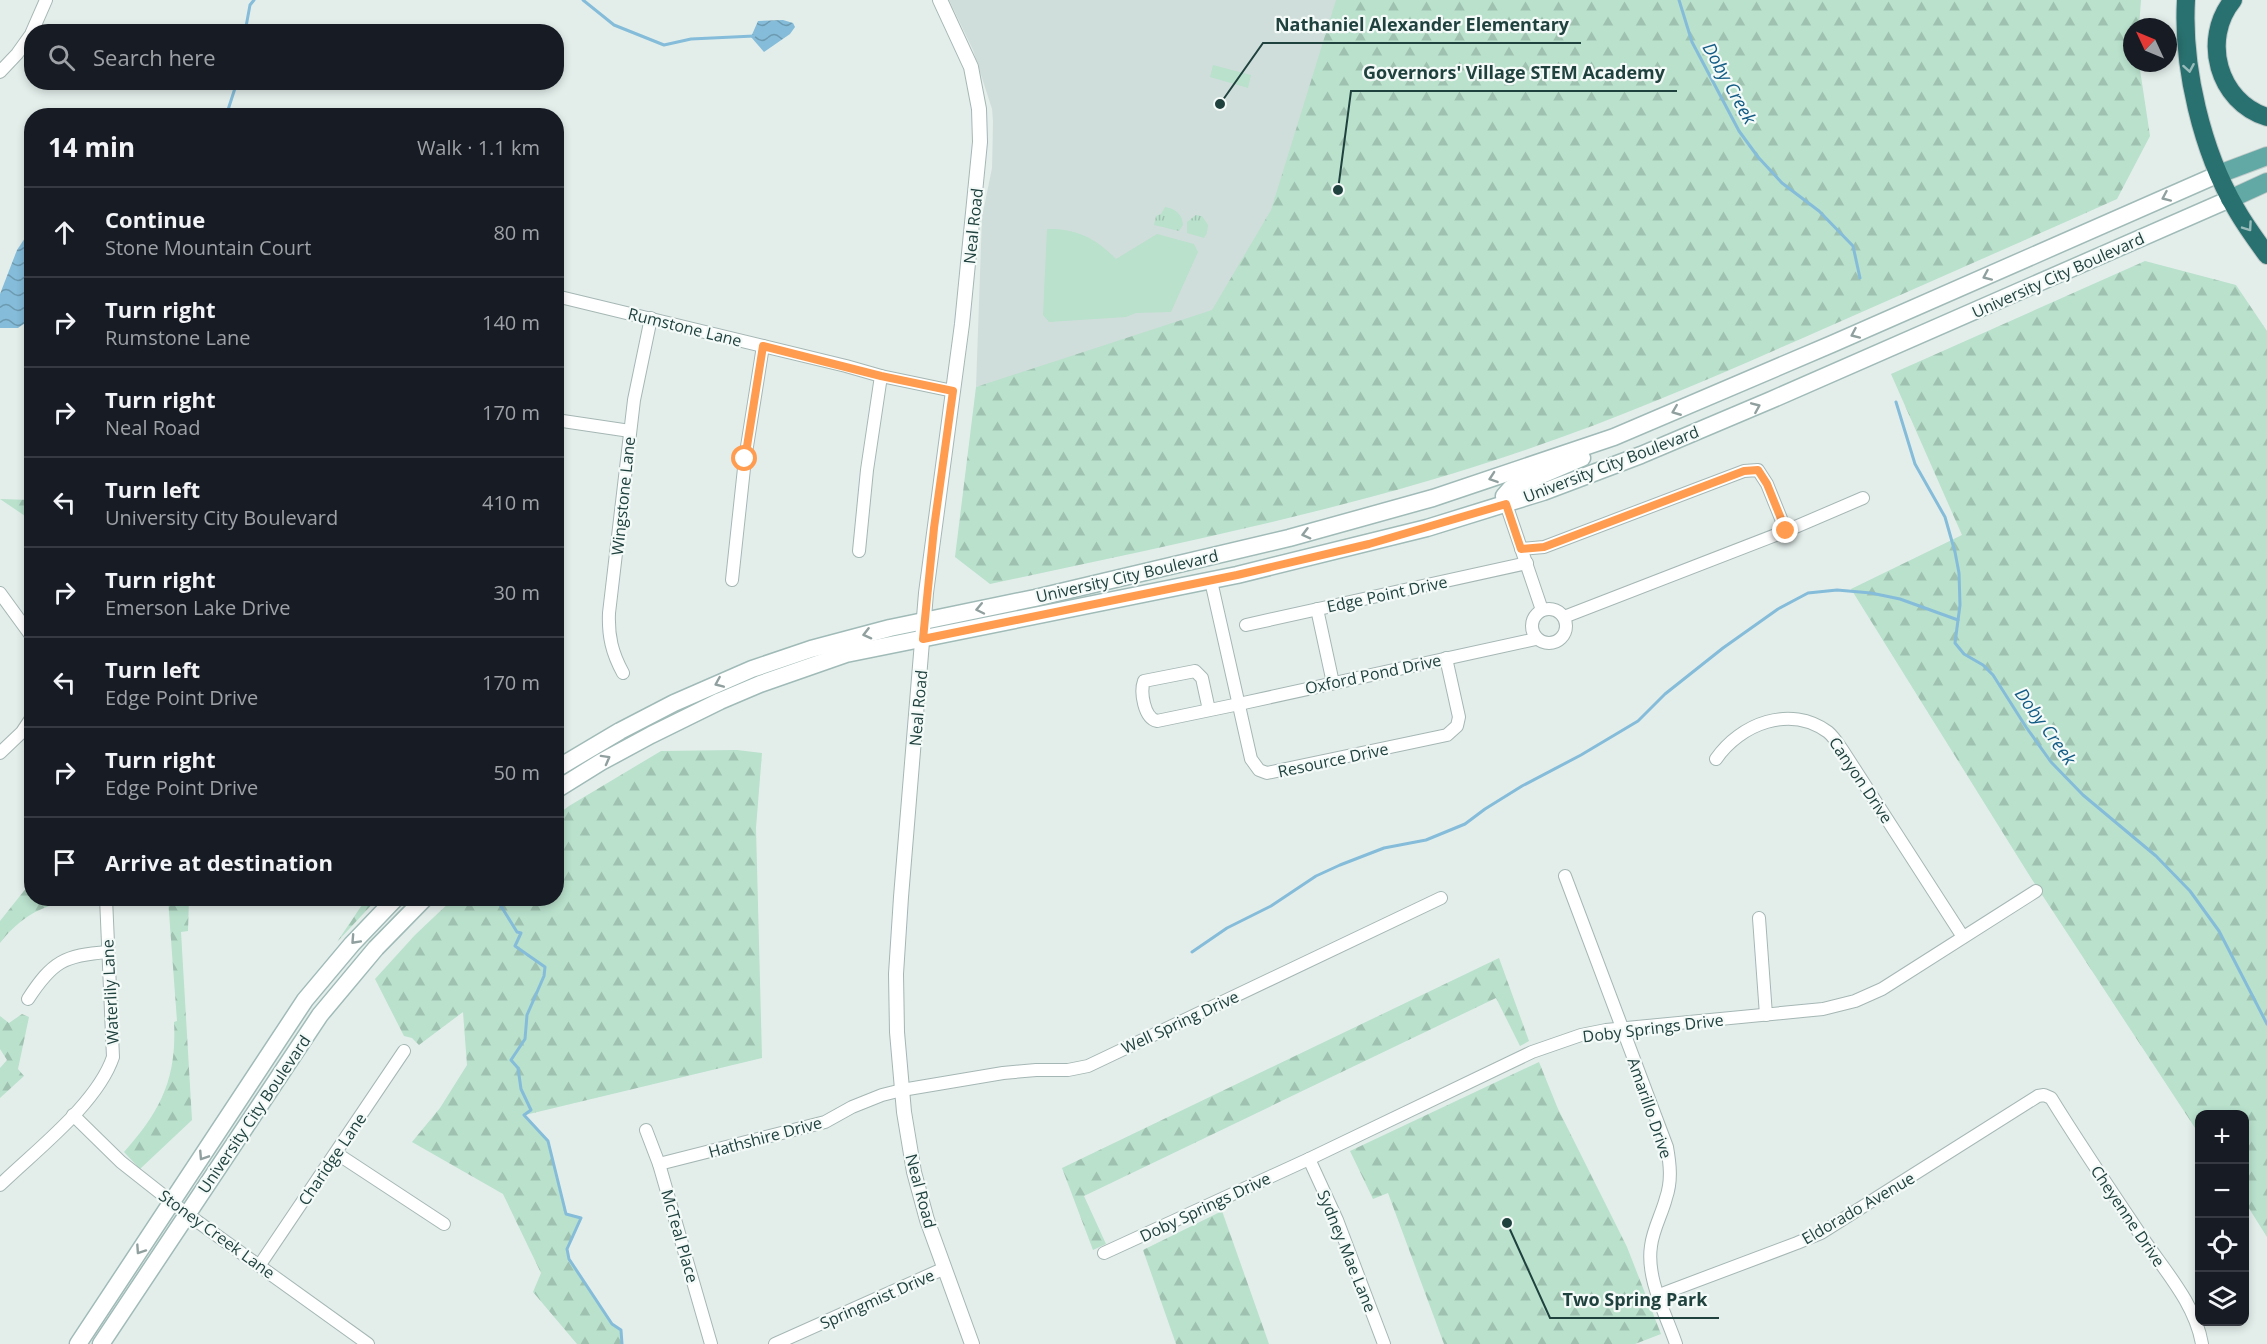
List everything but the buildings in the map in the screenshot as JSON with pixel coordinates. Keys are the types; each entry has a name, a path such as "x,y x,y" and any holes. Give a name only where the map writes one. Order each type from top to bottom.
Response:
{"highway":[{"path":"2186,0 2185,29 2191,79 2206,138 2230,198 2267,255"},
{"path":"2233,0 2225,10 2218,33 2217,53 2220,73 2229,90 2237,98 2267,117"}],"main road":[{"name":"University City Boulevard","path":"564,764 658,710 752,669 838,641 1035,598 1366,518 1614,437 2219,174 2267,156"},
{"name":"University City Boulevard","path":"564,785 651,735 760,684 846,654 1211,581 1381,541 1506,504 1591,475 1707,428 2267,182"},
{"path":"1506,504 1504,496 1511,488 1603,449 1614,437"},
{"name":"University City Boulevard","path":"78,1344 306,1000 352,944 388,906"},
{"name":"University City Boulevard","path":"101,1344 320,1015 376,948 417,906"}],"street":[{"path":"36,24 46,0"},
{"name":"Neal Road","path":"940,0 970,67 980,123 976,200 924,621 896,974 897,1032 907,1134 914,1172 927,1220 972,1344"},
{"path":"0,72 24,44"},
{"name":"Rumstone Lane","path":"564,298 881,376 953,391"},
{"name":"Wingstone Lane","path":"623,673 612,650 609,630 637,375 651,318"},
{"path":"732,580 745,459 763,346"},
{"path":"859,550 867,470 881,376"},
{"path":"564,421 630,431"},
{"path":"1521,549 1544,547 1744,471 1758,470 1767,484 1786,531"},
{"path":"1536,639 1531,628 1532,620 1542,610 1556,610 1564,617 1786,531 1863,498"},
{"path":"1506,504 1542,610"},
{"name":"Edge Point Drive","path":"1246,625 1527,563"},
{"name":"Resource Drive","path":"1211,581 1251,759 1259,770 1274,773 1447,735 1457,726 1459,717 1446,658"},
{"path":"0,593 24,626"},
{"path":"1317,609 1333,683"},
{"name":"Oxford Pond Drive","path":"1209,710 1202,678 1195,671 1190,670 1144,681 1142,688 1148,715 1152,720 1157,721 1239,704 1536,639 1550,644 1560,639 1566,629 1564,617"},
{"name":"Canyon Drive","path":"1716,759 1724,747 1739,735 1776,719 1796,718 1815,724 1826,731 1850,760 1963,938"},
{"path":"0,753 24,729"},
{"name":"Amarillo Drive","path":"1565,876 1667,1147 1670,1164 1667,1197 1651,1246 1652,1274 1676,1344"},
{"name":"Doby Springs Drive","path":"1104,1253 1309,1159 1532,1052 1581,1035 1822,1009 1855,1001 1882,989 2036,891"},
{"name":"Well Spring Drive","path":"902,1090 1003,1073 1068,1070 1088,1066 1441,898"},
{"name":"Waterlily Lane","path":"0,1185 73,1115 102,1082 113,1057 106,906"},
{"path":"1759,918 1766,1015"},
{"path":"28,999 41,978 63,960 73,956 108,952"},
{"name":"Charidge Lane","path":"259,1266 404,1051"},
{"name":"Hathshire Drive","path":"659,1164 825,1122 852,1107 902,1090"},
{"name":"Eldorado Avenue","path":"1659,1295 1821,1233 2038,1096 2044,1095"},
{"name":"Cheyenne Drive","path":"2044,1095 2050,1098 2173,1282 2192,1312 2202,1344"},
{"name":"Stoney Creek Lane","path":"73,1115 121,1162 187,1214 368,1344"},
{"name":"McTeal Place","path":"646,1130 659,1164 711,1344"},
{"path":"336,1153 444,1224"},
{"name":"Sydney Mae Lane","path":"1309,1159 1337,1220 1384,1344"},
{"name":"Springmist Drive","path":"781,1343 945,1268"}],"shaded area":[{"path":"949,0 1644,0 1725,180 976,387 982,217 992,168 993,122 992,109 973,50"}],"green space":[{"path":"1336,0 2141,0 2140,18 2123,18 2123,72 2140,72 2150,136 2117,199 1677,392 1605,421 1465,470 1330,508 990,584 955,557 976,387 1212,310 1271,210"},
{"path":"1213,65 1251,75 1248,88 1210,77"},
{"path":"1165,207 1175,210 1180,215 1183,225 1179,231 1154,225 1156,216 1161,214"},
{"path":"1196,215 1202,216 1208,225 1204,238 1187,233 1187,222"},
{"path":"1047,229 1067,230 1085,236 1116,259 1157,234 1194,244 1198,252 1171,312 1136,313 1126,317 1049,322 1043,315"},
{"path":"2145,261 2236,285 2267,331 2267,1237 2249,1208 2249,1110 2195,1110 2195,1128 2031,878 1851,589 1962,535 1891,374"},
{"path":"0,499 24,500 24,515"},
{"path":"737,750 762,753 756,828 762,1058 525,1115 548,1141 566,1213 581,1218 567,1249 569,1259 612,1324 621,1330 622,1344 577,1344 533,1292 541,1273 503,1194 412,1142 440,1108 467,1065 463,1012 419,1045 412,1038 404,1036 375,979 415,935 446,906 564,906 564,810 661,751"},
{"path":"24,891 24,906 49,906 22,921 0,943 0,921"},
{"path":"169,906 189,906 188,931 181,932 192,1120 140,1169 124,1152 148,1122 164,1093 173,1060 174,1022 177,1021"},
{"path":"361,906 370,906 337,942"},
{"path":"1499,958 1529,1041 1520,1046 1496,998 1084,1196 1106,1244 1093,1250 1062,1168"},
{"path":"22,1014 29,1017 18,1069 24,1076 0,1098 0,1068 7,1060 0,1049 0,1016 9,1023"},
{"path":"1539,1062 1558,1109 1627,1247 1661,1334 1635,1344 1444,1344 1388,1193 1373,1199 1350,1151"},
{"path":"1222,1211 1269,1344 1176,1344 1143,1250"}],"water":[{"path":"783,20 793,23 795,27 790,34 764,52 751,37 758,21"},
{"path":"24,240 24,324 18,328 0,328 0,294 17,250"}],"waterway":[{"path":"246,24 250,5 254,0"},
{"path":"583,0 614,25 664,45 691,39 754,36"},
{"name":"Doby Creek","path":"1679,0 1692,42 1739,131 1758,157 1782,183 1819,211 1853,246 1860,278"},
{"path":"229,108 234,90"},
{"name":"Doby Creek","path":"1896,402 1915,464 1945,517 1955,552 1959,573 1960,605 1955,643 1964,654 1983,665 1993,675 2051,762 2083,795 2156,856 2190,891 2219,931 2267,1024"},
{"path":"1192,952 1227,928 1271,906 1316,876 1384,848 1426,840 1465,824 1522,786 1638,721 1665,694 1723,648 1778,609 1808,593 1837,590 1871,593 1900,599 1958,620"},
{"path":"501,906 517,932 521,933 515,946 545,967 544,976 527,1015 525,1039 511,1060 518,1068 521,1089 531,1110 524,1115 548,1141 566,1214 581,1218 567,1249 569,1259 612,1324 621,1330 622,1344"}],"place":[{"name":"Nathaniel Alexander Elementary","path":"1220,104"},
{"name":"Governors' Village STEM Academy","path":"1338,190"},
{"name":"Two Spring Park","path":"1507,1223"}],"route":[{"path":"745,459 763,346 881,376 953,391 926,593 923,639 1090,607 1320,556 1427,528 1506,504 1521,549 1544,547 1744,471 1758,470 1767,484 1786,531"}]}
